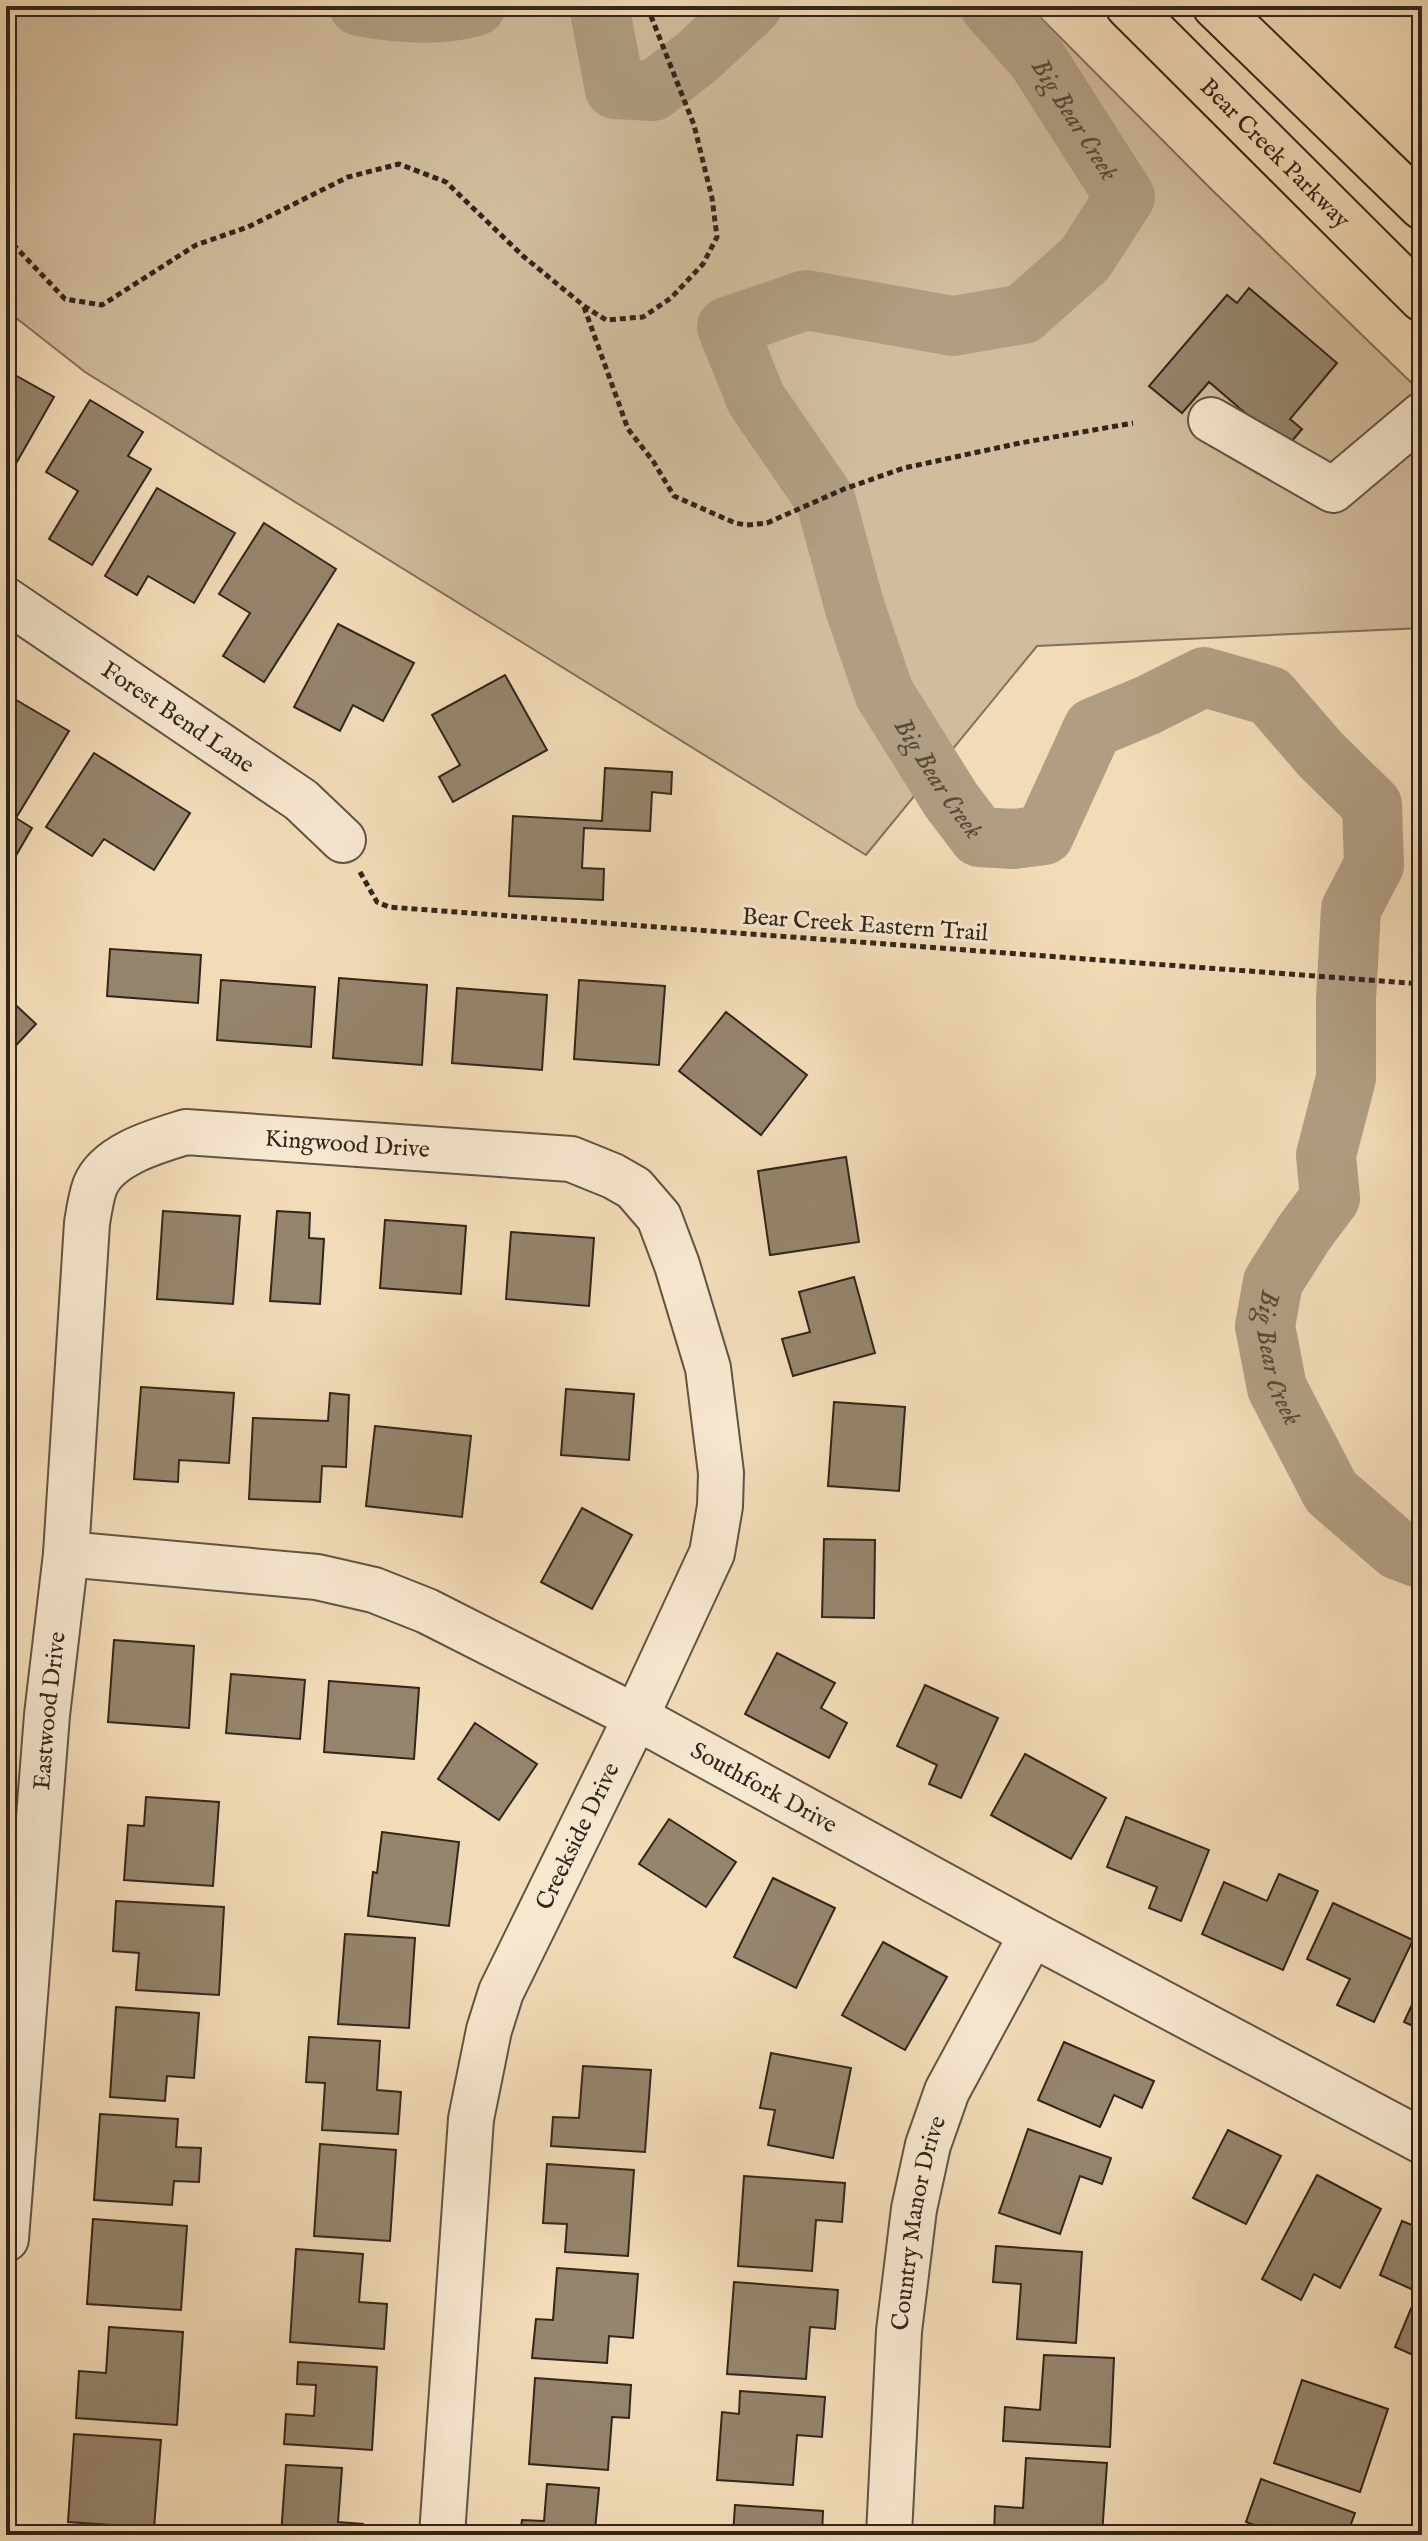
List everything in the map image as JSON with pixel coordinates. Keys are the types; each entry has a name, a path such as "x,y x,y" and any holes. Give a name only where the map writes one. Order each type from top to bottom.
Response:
{"main road":[{"path":"1215,6 1422,207"},
{"name":"Bear Creek Parkway","path":"1146,12 1422,299"}],"street":[{"path":"1211,420 1333,490 1422,415"},
{"name":"Forest Bend Lane","path":"6,600 301,800 343,840"},
{"name":"Kingwood Drive","path":"95,1185 105,1171 131,1151 186,1132 571,1159 613,1176"},
{"name":"Creekside Drive","path":"442,2535 471,2119 489,2030 501,1992 636,1717 712,1553 720,1506 721,1473 708,1368 677,1265 659,1217 634,1188 613,1176"},
{"name":"Eastwood Drive","path":"6,2239 47,1715 66,1554 87,1223 95,1185"},
{"name":"Southfork Drive","path":"66,1554 317,1577 374,1590 427,1611 636,1717 1032,1934 1422,2141"},
{"name":"Country Manor Drive","path":"889,2535 899,2331 914,2209 928,2145 947,2091 1032,1934"}],"path":[{"path":"6,237 65,299 102,305 196,245 248,227 348,177 399,164 446,182 523,256 606,320 643,317 671,298 703,264 717,237 712,198 694,125 647,6"},
{"path":"584,306 628,429 653,461 674,496 702,510 747,525 767,523 844,489 904,468 1133,423"},
{"name":"Bear Creek Eastern Trail","path":"343,840 377,902 389,907 1422,984"}],"shaded area":[{"path":"6,6 1029,6 1212,190 1422,393 1422,628 1037,646 866,855 85,372 6,310"}],"building":[{"path":"1249,288 1337,363 1290,419 1302,429 1286,448 1209,382 1182,413 1149,386 1227,295 1237,303"},
{"path":"6,370 54,397 6,481"},
{"path":"90,400 143,432 128,456 151,469 92,565 49,539 78,491 46,472"},
{"path":"157,488 235,533 194,603 148,576 137,595 105,576"},
{"path":"264,523 336,569 264,682 223,656 250,613 219,594"},
{"path":"338,624 414,663 383,721 353,705 340,731 294,707"},
{"path":"505,675 547,750 453,802 439,777 460,765 432,715"},
{"path":"6,694 69,731 16,818 32,828 11,864 6,861"},
{"path":"94,753 190,813 154,870 104,839 92,856 46,827"},
{"path":"605,768 672,772 671,794 652,792 650,831 584,828 582,868 604,869 603,900 509,896 513,816 602,821"},
{"path":"110,949 201,955 198,1003 107,996"},
{"path":"339,978 427,985 422,1065 333,1058"},
{"path":"221,980 315,987 311,1047 217,1040"},
{"path":"579,980 665,986 659,1065 574,1059"},
{"path":"457,988 547,995 542,1070 452,1063"},
{"path":"6,996 36,1024 6,1056"},
{"path":"726,1012 807,1075 761,1135 679,1071"},
{"path":"846,1157 859,1242 770,1255 758,1171"},
{"path":"163,1211 240,1216 233,1304 157,1299"},
{"path":"277,1211 310,1213 309,1238 324,1239 320,1304 270,1301"},
{"path":"385,1220 466,1226 461,1294 380,1288"},
{"path":"511,1232 594,1238 589,1306 506,1299"},
{"path":"854,1277 875,1353 793,1376 782,1339 810,1332 799,1292"},
{"path":"141,1387 234,1393 229,1463 179,1460 178,1482 134,1479"},
{"path":"566,1389 634,1394 629,1460 561,1455"},
{"path":"330,1393 349,1395 346,1467 322,1466 320,1502 249,1499 253,1418 328,1421"},
{"path":"834,1402 905,1407 899,1491 828,1486"},
{"path":"375,1426 471,1436 462,1517 366,1506"},
{"path":"582,1508 632,1535 592,1609 541,1582"},
{"path":"824,1539 875,1540 874,1618 822,1617"},
{"path":"114,1640 194,1646 189,1728 108,1722"},
{"path":"777,1653 835,1683 821,1708 847,1723 829,1758 745,1714"},
{"path":"231,1674 305,1680 300,1739 226,1733"},
{"path":"329,1681 419,1688 414,1759 324,1752"},
{"path":"925,1685 998,1718 961,1798 929,1784 937,1765 897,1746"},
{"path":"475,1723 537,1764 499,1820 438,1779"},
{"path":"1025,1754 1106,1798 1071,1859 991,1815"},
{"path":"146,1797 219,1802 213,1886 124,1880 128,1825 144,1826"},
{"path":"1126,1817 1209,1850 1181,1921 1149,1908 1157,1887 1107,1867"},
{"path":"669,1819 736,1862 706,1907 639,1864"},
{"path":"382,1832 459,1842 449,1926 368,1916"},
{"path":"1279,1874 1318,1891 1283,1970 1202,1934 1224,1882 1267,1901"},
{"path":"773,1878 835,1908 796,1988 734,1957"},
{"path":"116,1901 224,1907 219,1995 136,1990 139,1953 113,1951"},
{"path":"1333,1903 1413,1940 1374,2022 1337,2005 1350,1979 1307,1959"},
{"path":"345,1934 415,1938 409,2028 338,2024"},
{"path":"883,1942 947,1977 905,2050 842,2015"},
{"path":"1422,1983 1422,2030 1404,2022"},
{"path":"116,2007 199,2013 194,2078 167,2076 165,2101 110,2097"},
{"path":"309,2037 380,2041 377,2090 401,2092 398,2134 322,2130 325,2083 306,2082"},
{"path":"1064,2042 1154,2081 1142,2108 1114,2095 1100,2127 1038,2100"},
{"path":"771,2053 851,2068 833,2158 768,2145 775,2110 760,2108"},
{"path":"583,2066 651,2070 645,2152 551,2146 553,2117 579,2118"},
{"path":"100,2114 178,2119 176,2147 201,2148 199,2182 174,2181 172,2205 94,2200"},
{"path":"1028,2129 1111,2158 1102,2184 1080,2176 1060,2234 999,2213"},
{"path":"1228,2130 1281,2156 1246,2224 1193,2198"},
{"path":"320,2144 396,2150 390,2241 314,2236"},
{"path":"547,2164 634,2170 628,2256 565,2252 567,2224 543,2223"},
{"path":"1317,2175 1381,2209 1340,2288 1314,2274 1301,2300 1262,2279"},
{"path":"744,2176 845,2183 842,2222 816,2220 812,2271 738,2266"},
{"path":"93,2219 187,2226 181,2310 87,2304"},
{"path":"1402,2221 1422,2229 1422,2359 1395,2347 1418,2292 1380,2275"},
{"path":"996,2246 1082,2252 1076,2343 1017,2339 1021,2284 993,2282"},
{"path":"296,2249 363,2254 359,2302 387,2304 384,2349 290,2342"},
{"path":"557,2268 638,2274 633,2338 609,2336 607,2363 532,2358 536,2319 553,2320"},
{"path":"734,2282 838,2290 835,2329 810,2327 806,2379 727,2374"},
{"path":"109,2327 183,2332 177,2425 76,2418 79,2371 106,2373"},
{"path":"1044,2355 1114,2358 1110,2447 1003,2441 1005,2407 1040,2410"},
{"path":"298,2362 377,2367 372,2450 284,2444 286,2414 314,2416 316,2385 297,2384"},
{"path":"535,2378 631,2385 629,2418 612,2417 608,2470 529,2464"},
{"path":"1302,2380 1388,2409 1360,2492 1274,2463"},
{"path":"740,2391 825,2397 822,2437 797,2435 793,2485 717,2480 722,2412 739,2414"},
{"path":"74,2434 161,2440 154,2528 68,2522"},
{"path":"1026,2458 1107,2463 1102,2535 994,2535 995,2506 1023,2508"},
{"path":"286,2465 342,2468 338,2522 363,2524 362,2535 281,2535"},
{"path":"1261,2479 1355,2513 1347,2535 1263,2535 1265,2529 1246,2522"},
{"path":"547,2484 599,2488 595,2530 619,2532 619,2535 520,2535 522,2520 544,2521"},
{"path":"735,2505 823,2511 822,2535 733,2535"}],"waterway":[{"name":"Big Bear Creek","path":"359,6 418,13 447,12 476,6"},
{"name":"Big Bear Creek","path":"599,6 615,89 653,91 697,57 752,6"},
{"name":"Big Bear Creek","path":"990,6 1037,59 1125,197 1085,259 1023,314 953,326 806,300 727,327 756,399 826,501 854,605 884,693 951,800 979,837 1014,839 1044,835 1093,728 1204,677 1270,696 1321,755 1372,805 1374,865 1351,909 1346,1078 1326,1155 1330,1198 1273,1282 1265,1326 1277,1388 1331,1492 1398,1550 1422,1559"}]}
